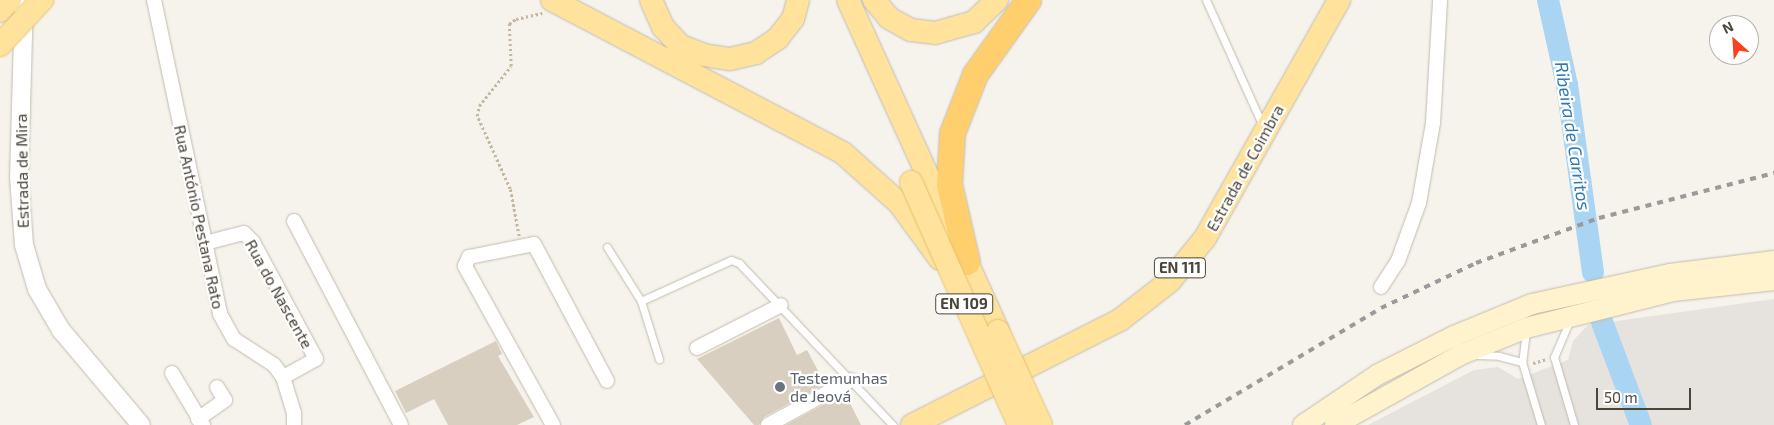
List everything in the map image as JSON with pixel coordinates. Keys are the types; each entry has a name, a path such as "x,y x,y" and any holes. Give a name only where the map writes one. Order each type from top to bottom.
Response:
{"highway":[{"path":"959,268 949,184 952,133 975,74 1028,0"}],"main road":[{"path":"0,11 10,0"},
{"path":"0,45 42,0"},
{"path":"651,0 662,27 681,46 704,55 730,59 756,52 778,38 794,19 798,0"},
{"name":"EN 109","path":"831,0 959,268 1042,425"},
{"name":"EN 109","path":"848,0 918,179"},
{"path":"874,0 896,22 911,30 935,34 956,30 974,22 997,0"},
{"name":"Estrada de Coimbra","path":"912,425 1120,320 1170,281 1205,238 1339,0"},
{"path":"559,4 843,153 874,178 959,268"},
{"path":"1303,425 1377,375 1454,336 1532,304 1670,274 1774,261"},
{"name":"EN 109","path":"959,268 1019,425"},
{"path":"1335,425 1460,355 1526,328 1673,291 1774,280"}],"street":[{"name":"Estrada de Mira","path":"24,0 19,177 24,245 37,289 61,330 141,425"},
{"path":"1381,287 1398,261 1419,202 1433,123 1440,0"},
{"name":"Rua António Pestana Rato","path":"154,5 220,314 234,339 274,365 283,377 294,413 294,425"},
{"path":"294,222 401,425"},
{"name":"Rua do Nascente","path":"205,243 244,233 253,242 316,359 283,377"},
{"path":"553,425 465,266 469,258 534,244 607,381"},
{"path":"1526,328 1532,304"},
{"path":"697,348 781,306"},
{"path":"172,373 200,422 225,400 217,387"},
{"path":"768,425 851,380"}],"lane":[{"path":"1206,0 1265,131"},
{"path":"607,247 641,301 659,360"},
{"path":"641,301 732,260 739,263 893,425"},
{"path":"1572,317 1554,357 1574,425"},
{"path":"1526,328 1522,362 1541,425"},
{"path":"1460,355 1498,356 1522,362"}],"path":[{"path":"523,247 510,189 477,116 479,106 511,66 509,24 559,4"}],"shaded area":[{"path":"1774,299 1774,425 1368,425 1474,370 1498,367 1518,379 1568,360 1573,341 1588,325"}],"building":[{"path":"779,318 797,355 807,350 825,384 764,417 759,425 754,425 697,359"},
{"path":"496,341 502,354 498,356 534,417 517,425 448,425 434,399 406,413 395,391"},
{"path":"845,393 861,425 786,425"}],"waterway":[{"name":"Ribeira de Carritos","path":"1548,0 1567,85 1593,272"},
{"path":"1602,322 1641,425"}],"railway":[{"path":"1185,425 1381,308 1476,263 1599,218 1774,173"}],"place":[{"name":"Testemunhas de Jeová","path":"780,387"}]}
